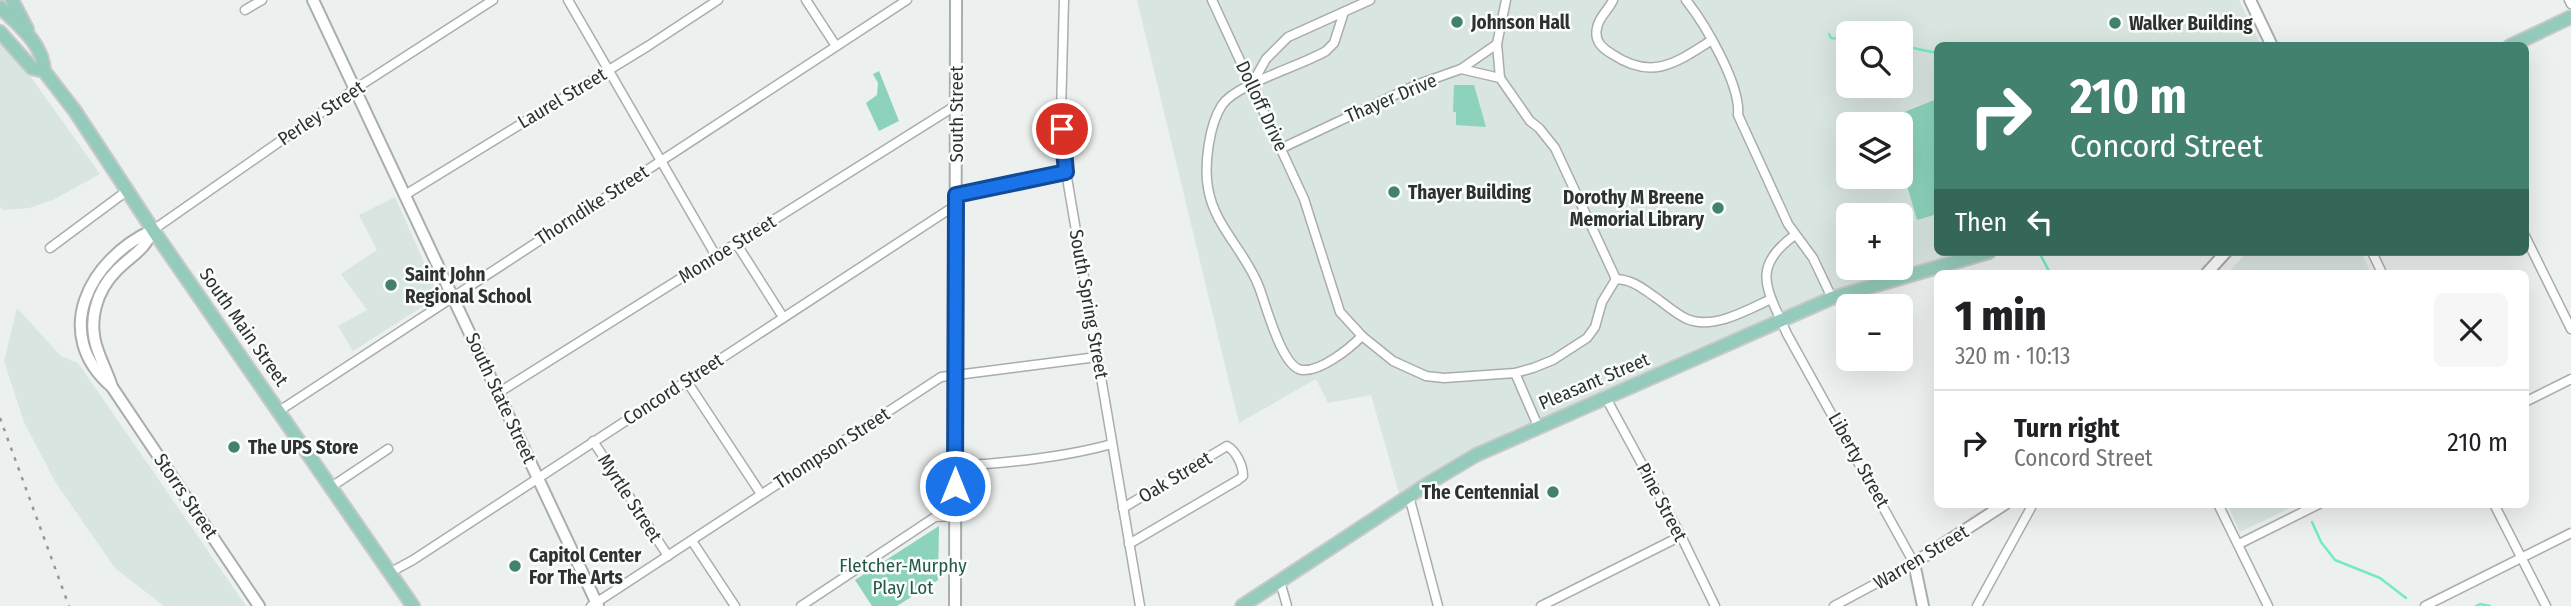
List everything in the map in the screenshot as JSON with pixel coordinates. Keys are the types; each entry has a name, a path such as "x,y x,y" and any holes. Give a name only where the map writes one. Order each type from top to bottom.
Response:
{"main road":[{"path":"12,0 32,39"},
{"name":"South Main Street","path":"0,7 32,39 44,57 44,71 75,111 153,230 413,606"},
{"path":"2518,42 2571,17"},
{"name":"South Main Street","path":"0,32 32,68 44,71"},
{"name":"Pleasant Street","path":"1242,606 1476,455 1832,298 1975,256"}],"street":[{"path":"245,10 262,0"},
{"name":"South State Street","path":"313,0 538,477 595,605"},
{"name":"Perley Street","path":"153,230 355,89 493,0"},
{"path":"568,0 716,256"},
{"name":"Laurel Street","path":"405,195 718,0"},
{"path":"806,0 836,46"},
{"name":"Thorndike Street","path":"279,411 907,0"},
{"name":"South Street","path":"955,606 956,0"},
{"name":"South Spring Street","path":"1064,0 1061,113 1066,172 1140,606"},
{"name":"Dolloff Drive","path":"1212,0 1282,148 1309,213 1340,312 1362,336 1393,361 1426,376 1463,378 1516,373 1553,360 1587,338 1595,327 1602,302 1616,279"},
{"path":"1252,84 1266,58 1288,37 1370,0"},
{"path":"1506,0 1497,44 1500,78 1530,121 1555,148 1616,279 1630,280 1686,318 1711,322 1743,312 1771,299 1767,276 1771,255 1795,235"},
{"path":"1613,0 1599,19 1597,40 1604,49 1622,61 1652,69 1691,53 1713,40"},
{"path":"1686,0 1713,40 1736,98 1738,116 1795,235 1813,258 1832,298"},
{"path":"2250,0 2270,42"},
{"path":"1344,12 1334,43 1326,51 1228,97 1217,116 1206,169 1208,191 1215,212 1250,266 1273,326 1292,365 1301,370 1312,369 1349,349 1362,336"},
{"name":"Thayer Drive","path":"1282,148 1416,85 1461,69 1497,44"},
{"path":"1461,69 1500,78"},
{"name":"Monroe Street","path":"498,393 956,106"},
{"name":"Concord Street","path":"391,572 783,317 956,200 1066,172"},
{"path":"50,248 128,190"},
{"name":"Storrs Street","path":"153,230 146,246 103,287 96,306 94,337 112,387 259,606"},
{"path":"736,243 783,317"},
{"path":"2529,244 2571,329"},
{"path":"2210,270 2222,256"},
{"name":"Liberty Street","path":"1771,299 1914,563 1923,606"},
{"name":"Thompson Street","path":"595,605 941,377 1097,357"},
{"path":"1516,373 1538,426"},
{"path":"2529,400 2571,379"},
{"path":"686,380 761,494"},
{"name":"Pine Street","path":"1606,398 1681,536 1715,606"},
{"name":"Myrtle Street","path":"593,441 668,556"},
{"path":"956,466 1015,462 1112,444"},
{"name":"Oak Street","path":"1123,508 1227,446 1238,459 1243,476 1129,544"},
{"path":"331,487 388,449"},
{"path":"1409,496 1438,606"},
{"name":"Warren Street","path":"1835,606 1914,563 1999,508"},
{"path":"1977,606 2031,508"},
{"path":"2219,508 2268,606"},
{"path":"2239,544 2311,508"},
{"path":"2496,508 2546,606"},
{"path":"801,606 935,517 954,516"},
{"path":"2425,606 2571,533"},
{"path":"1541,606 1681,536"},
{"path":"692,541 735,606"},
{"path":"1280,581 1286,606"}],"shaded area":[{"path":"1137,0 2239,0 2260,42 1934,42 1934,256 1953,256 1913,268 1913,203 1836,203 1836,280 1871,280 1786,310 1512,430 1399,493 1371,395 1328,403 1316,379 1239,423"},
{"path":"0,40 28,73 100,174 53,200 29,208 4,210 0,207"},
{"name":"Saint John Regional School","path":"395,197 439,296 353,351 338,326 367,310 341,274 377,250 359,215"},
{"path":"2243,256 2363,256 2370,270 2231,270"},
{"path":"17,308 61,356 78,363 246,606 164,606 115,568 56,483 24,422 4,361"},
{"path":"2229,508 2290,508 2240,532"}],"green space":[{"path":"879,71 899,121 879,131 866,103 877,95 878,83 873,74"},
{"path":"1454,85 1474,85 1486,127 1456,125 1456,112 1453,112"},
{"path":"1934,100 1934,215 1917,220 1908,189 1913,189 1913,112 1904,112"},
{"name":"Fletcher-Murphy Play Lot","path":"939,526 938,580 897,606 872,606 855,580"}],"waterway":[{"path":"1829,34 1831,38 1836,39"},
{"path":"1913,48 1934,52"},
{"path":"2041,256 2048,270"},
{"path":"2312,522 2321,542 2335,560 2380,578 2406,598"},
{"path":"2476,606 2490,606"}],"railway":[{"path":"0,418 69,606"}],"place":[{"name":"Johnson Hall","path":"1457,22"},
{"name":"Walker Building","path":"2115,23"},
{"name":"Thayer Building","path":"1394,192"},
{"name":"Dorothy M Breene Memorial Library","path":"1718,208"},
{"name":"Saint John Regional School","path":"391,285"},
{"name":"The UPS Store","path":"234,447"},
{"name":"The Centennial","path":"1553,492"},
{"name":"Capitol Center For The Arts","path":"515,566"}],"route":[{"path":"955,486 956,195 1066,172 1062,129"}]}
